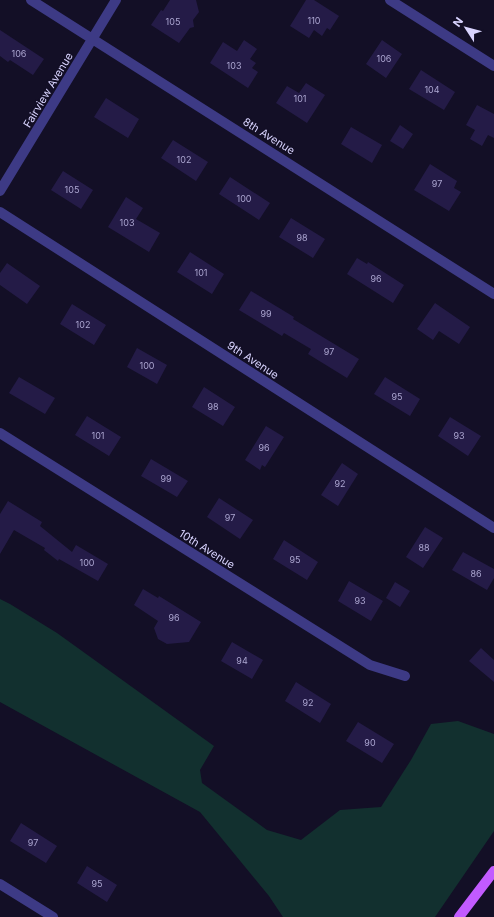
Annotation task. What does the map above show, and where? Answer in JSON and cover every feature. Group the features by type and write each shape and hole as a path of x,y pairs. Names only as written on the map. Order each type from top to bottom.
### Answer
{"main road":[{"path":"459,917 494,871"}],"street":[{"name":"8th Avenue","path":"30,0 494,294"},
{"name":"Fairview Avenue","path":"0,191 116,0"},
{"path":"390,0 494,66"},
{"name":"9th Avenue","path":"0,212 494,528"},
{"name":"10th Avenue","path":"0,434 370,665 406,676"},
{"path":"0,884 53,917"}],"green space":[{"path":"0,599 57,633 214,746 200,770 202,783 267,830 301,840 340,810 381,807 411,760 431,724 458,721 494,734 494,831 435,917 283,917 269,896 200,812 0,702"}],"building":[{"path":"170,0 196,0 199,12 193,20 194,27 190,28 179,43 151,25"},
{"path":"306,0 314,0 339,16 330,30 327,28 322,36 314,30 309,38 290,26"},
{"path":"0,30 44,59 33,75 10,60 8,62 0,56"},
{"path":"244,40 257,49 250,59 256,63 252,68 258,72 248,88 210,63 223,42 237,51"},
{"path":"382,40 402,54 386,78 366,64"},
{"path":"421,70 455,92 444,110 409,89"},
{"path":"306,83 325,95 307,123 276,103 287,86 299,93"},
{"path":"106,98 139,119 128,138 94,117"},
{"path":"477,105 494,114 494,138 488,135 482,146 470,139 475,130 466,125"},
{"path":"400,125 413,134 403,149 390,141"},
{"path":"351,127 382,145 372,163 341,144"},
{"path":"173,140 208,162 196,181 161,158"},
{"path":"430,164 457,181 454,188 461,192 449,211 414,190"},
{"path":"63,171 93,190 81,209 51,190"},
{"path":"230,177 270,203 259,220 219,194"},
{"path":"126,197 143,208 136,219 160,233 149,252 108,227"},
{"path":"291,218 325,239 313,258 279,237"},
{"path":"190,252 224,274 212,294 177,272"},
{"path":"357,258 367,264 368,262 404,285 393,303 347,274"},
{"path":"7,263 40,286 27,304 0,285 0,273"},
{"path":"251,291 294,317 293,319 359,359 347,378 308,354 311,349 284,333 282,336 239,310"},
{"path":"435,303 470,327 459,344 439,331 433,340 417,329"},
{"path":"72,304 106,325 94,345 60,324"},
{"path":"137,348 167,365 157,384 127,367"},
{"path":"19,377 55,398 45,414 9,393"},
{"path":"385,377 420,399 410,416 374,394"},
{"path":"204,387 235,407 223,426 192,407"},
{"path":"87,416 121,437 109,456 75,435"},
{"path":"450,417 481,436 468,456 438,436"},
{"path":"266,426 284,437 265,467 262,465 260,470 245,460"},
{"path":"151,459 188,481 177,497 141,476"},
{"path":"342,463 358,474 338,506 321,495"},
{"path":"219,498 253,520 240,539 207,517"},
{"path":"8,501 42,522 40,526 72,552 76,545 108,564 98,581 59,559 58,561 44,550 45,548 14,530 0,554 0,514"},
{"path":"425,527 443,538 423,568 406,557"},
{"path":"284,540 318,562 307,580 273,559"},
{"path":"463,552 494,569 494,578 487,590 452,570"},
{"path":"349,581 383,601 371,621 338,601"},
{"path":"395,582 410,591 400,607 386,598"},
{"path":"143,589 158,598 159,596 201,622 189,642 167,644 158,639 154,628 158,621 134,605"},
{"path":"232,642 263,660 252,679 221,661"},
{"path":"481,648 494,660 494,682 469,661"},
{"path":"296,682 331,704 320,723 285,701"},
{"path":"358,722 394,744 382,763 346,741"},
{"path":"21,823 57,846 46,863 10,841"},
{"path":"87,866 117,885 107,902 77,883"}]}
